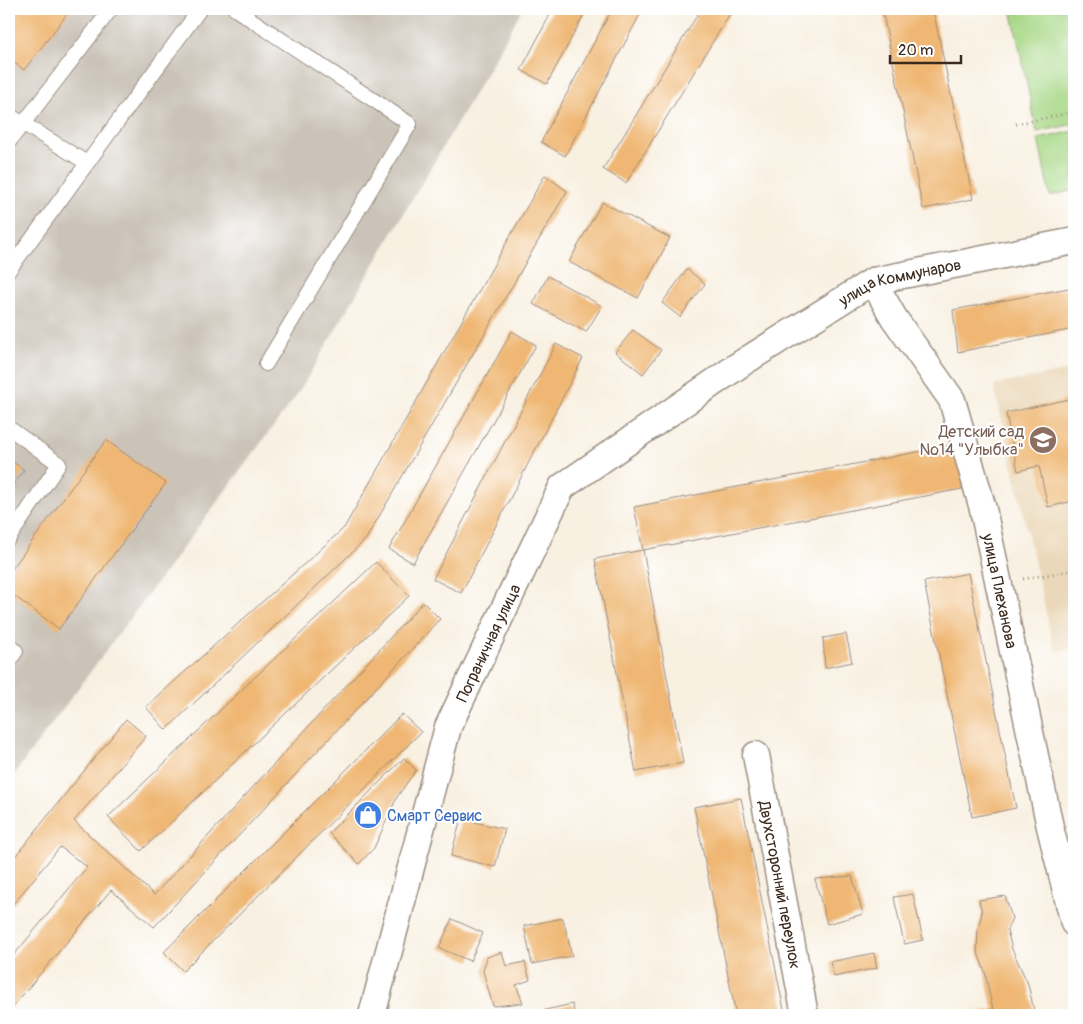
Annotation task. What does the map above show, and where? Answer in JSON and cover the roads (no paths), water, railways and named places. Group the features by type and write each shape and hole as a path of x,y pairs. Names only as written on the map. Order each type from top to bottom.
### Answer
{"street":[{"name":"улица Коммунаров","path":"742,363 873,281 1074,241"},
{"name":"улица Плеханова","path":"873,281 894,318 952,400 983,509 1050,827 1074,923"},
{"name":"Пограничная улица","path":"372,1015 448,726 562,487 742,363"},
{"name":"Двухсторонний переулок","path":"756,755 805,1015"}],"lane":[{"path":"9,142 111,9"},
{"path":"9,270 200,9"},
{"path":"235,9 410,124 266,364"},
{"path":"9,115 87,163"},
{"path":"9,428 59,464 9,538"},
{"path":"9,645 16,651 9,662"}],"place":[{"name":"Детский сад №14 \"Улыбка\"","path":"1043,440"},
{"name":"Смарт Сервис","path":"368,815"}]}
